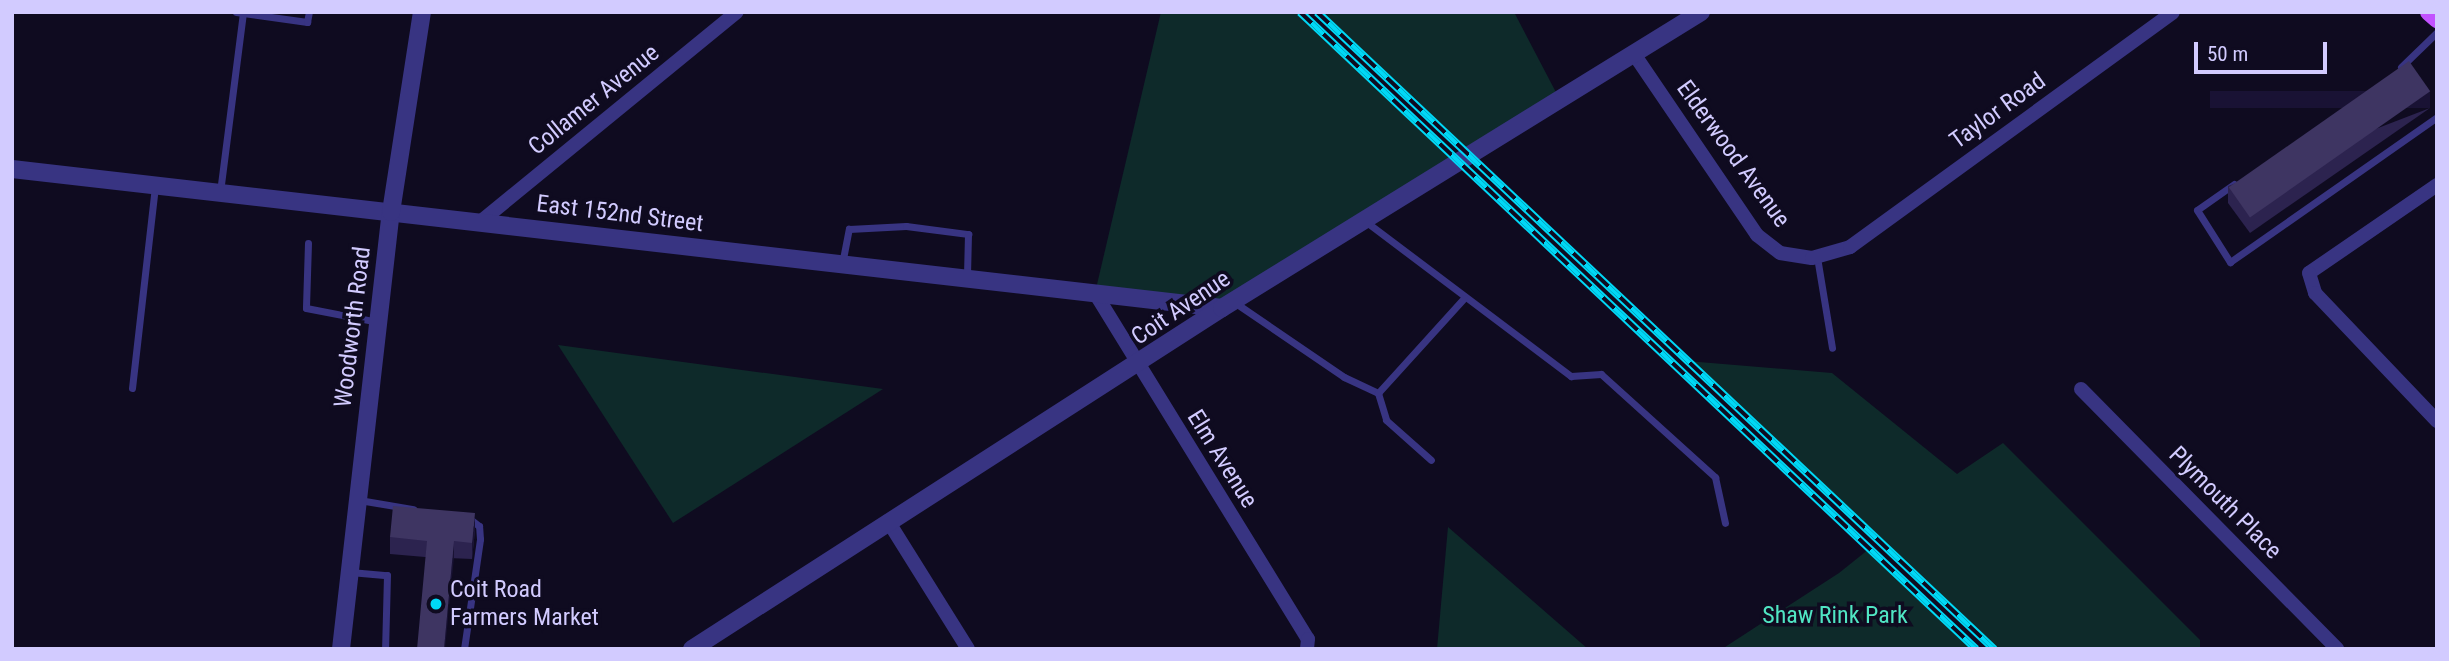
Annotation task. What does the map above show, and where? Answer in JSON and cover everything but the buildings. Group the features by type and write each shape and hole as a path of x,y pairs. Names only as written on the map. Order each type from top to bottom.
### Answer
{"main road":[{"path":"2429,12 2437,19"}],"street":[{"name":"Woodworth Road","path":"341,649 391,212 422,12"},
{"name":"Collamer Avenue","path":"479,223 737,12"},
{"name":"Coit Avenue","path":"692,649 888,521 1138,367 1228,305 1701,12"},
{"name":"Taylor Road","path":"1850,247 2173,12"},
{"name":"Elderwood Avenue","path":"1634,54 1757,235 1780,253 1817,257 1850,247"},
{"name":"East 152nd Street","path":"12,169 967,279 1228,305"},
{"path":"2437,185 2309,273 2315,293 2437,421"},
{"name":"Elm Avenue","path":"1095,293 1138,367 1308,639 1307,649"},
{"name":"Plymouth Place","path":"2081,389 2337,649"},
{"path":"888,521 968,649"}],"lane":[{"path":"236,12 307,22 309,12"},
{"path":"220,192 243,13"},
{"path":"2393,73 2437,32"},
{"path":"2240,180 2197,210 2230,262 2437,117"},
{"path":"132,388 156,185"},
{"path":"1365,221 1464,298 1572,376 1601,374 1715,477 1725,523"},
{"path":"842,264 849,229 906,226 968,234 967,279"},
{"path":"308,243 306,308 379,323"},
{"path":"1817,257 1832,348"},
{"path":"1378,393 1464,298"},
{"path":"1228,305 1344,377 1378,393 1386,420 1431,460"},
{"path":"358,500 421,510"},
{"path":"459,517 479,526 480,539 464,649"},
{"path":"349,572 387,575 385,649"}],"green space":[{"path":"1161,12 1300,12 1460,164 1222,308 1095,293"},
{"path":"1317,12 1514,12 1560,100 1473,155"},
{"path":"558,345 883,389 673,523"},
{"path":"1687,361 1832,373 1957,474 2003,443 2200,640 2200,649 1994,649"},
{"path":"1448,527 1588,649 1437,649"},
{"name":"Shaw Rink Park","path":"1869,549 1976,649 1722,649 1839,573"}],"railway":[{"path":"1300,12 1976,649"},
{"path":"1317,12 1994,649"}],"place":[{"name":"Coit Road Farmers Market","path":"436,604"}]}
